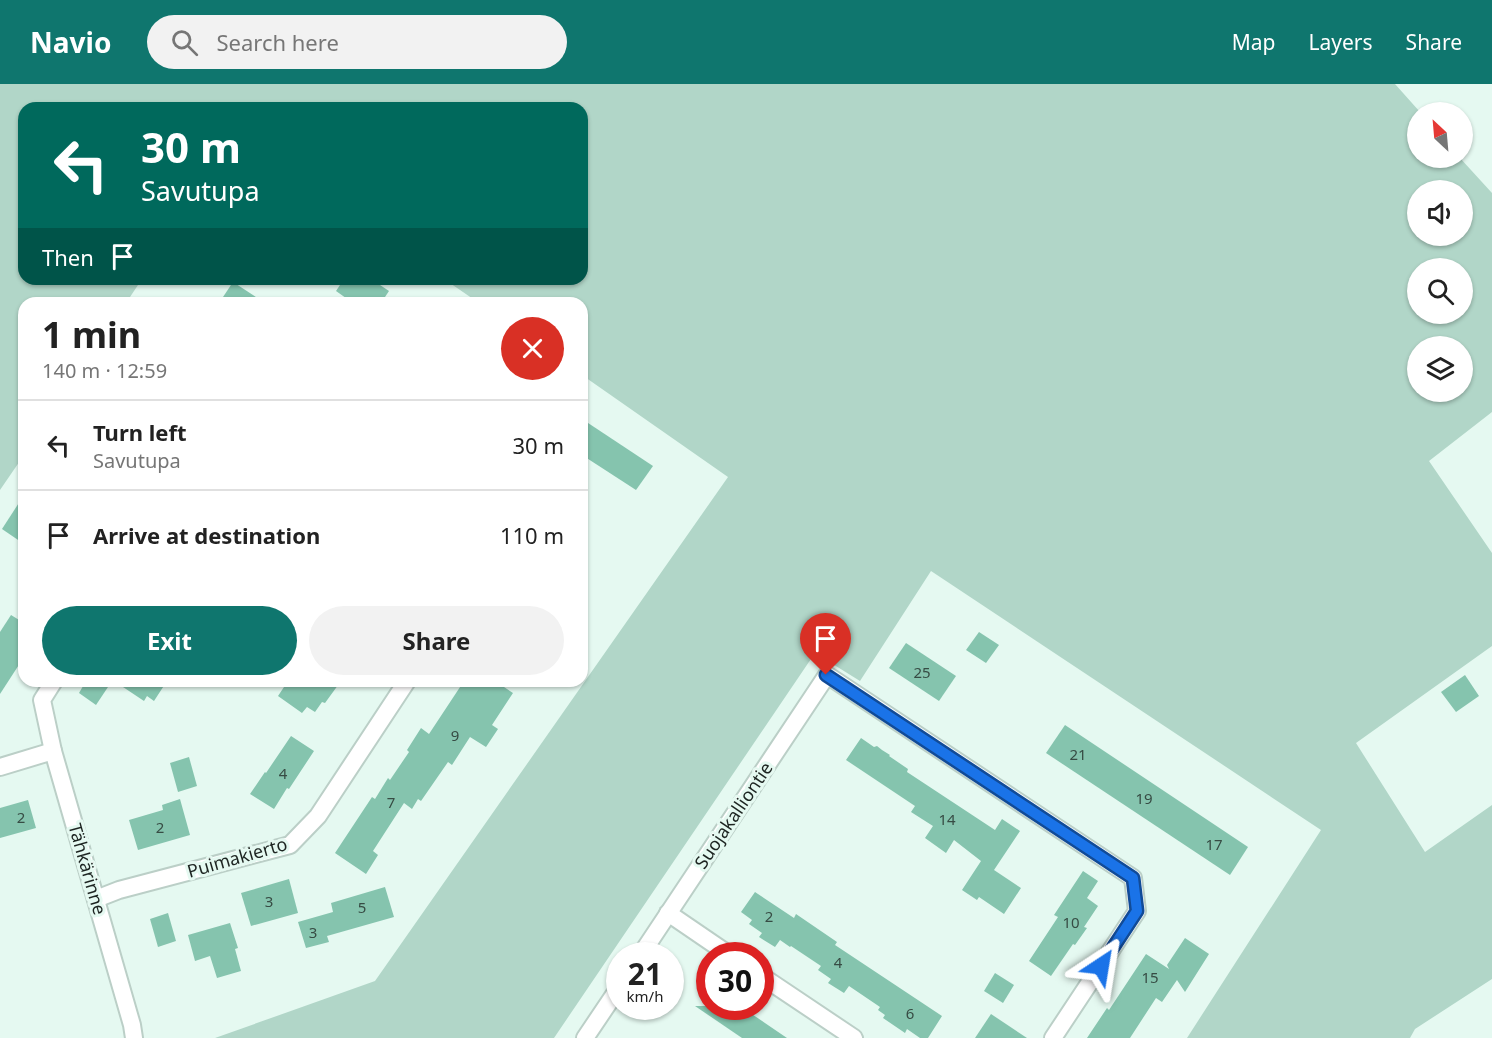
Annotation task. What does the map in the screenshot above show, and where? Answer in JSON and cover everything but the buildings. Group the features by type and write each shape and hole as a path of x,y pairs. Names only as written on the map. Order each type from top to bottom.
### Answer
{"street":[{"name":"Suojakalliontie","path":"649,942 826,675 1133,878 1137,911 1053,1038"},
{"name":"Tähkärinne","path":"50,687 42,700 54,751 134,1038"},
{"name":"Puimakierto","path":"96,899 118,890 290,845 318,816 403,687"},
{"path":"0,767 54,751"},
{"path":"668,913 710,942"},
{"path":"774,984 855,1038"},
{"path":"585,1038 606,1007"}],"green space":[{"path":"0,84 1395,84 1411,102 1407,102 1407,168 1469,168 1492,193 1492,412 1429,461 1492,553 1492,646 1356,743 1425,852 1492,805 1492,979 1415,1029 1410,1038 1187,1038 1321,830 931,571 860,681 815,653 619,942 606,942 606,961 554,1038 215,1038 375,981 581,687 588,687 588,677 728,477 588,379 588,297 470,297 453,285 588,285 588,102 18,102 18,285 138,285 130,297 18,297 18,464 0,490"}],"route":[{"path":"826,675 1133,878 1137,911 1101,966"}]}
